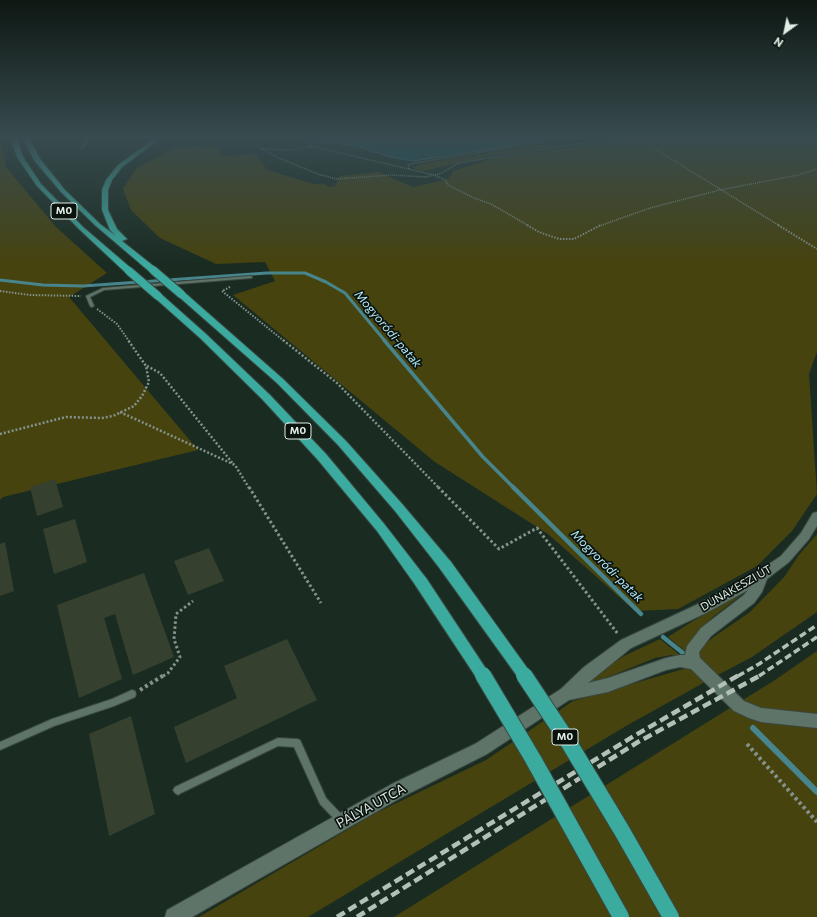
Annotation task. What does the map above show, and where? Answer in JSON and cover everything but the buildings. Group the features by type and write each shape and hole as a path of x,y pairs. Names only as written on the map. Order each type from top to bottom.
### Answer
{"highway":[{"name":"M0","path":"35,179 81,228 203,336 254,386 318,452 381,528 421,582 471,656 534,758 621,917"},
{"name":"M0","path":"52,179 63,192 98,225 181,294 280,380 342,443 390,497 446,566 506,648 569,743 622,831 671,917"},
{"path":"110,179 104,194 105,210 114,230 142,256 152,270"}],"street":[{"name":"DUNAKESZI ÚT","path":"566,694 589,672 632,641 701,609 762,576 785,559 805,536 817,516"},
{"path":"762,576 749,599 706,632 692,650 692,657 695,663 739,706 749,712 769,716 817,721"},
{"path":"566,694 608,685 666,664 680,661 695,663"},
{"name":"PÁLYA UTCA","path":"174,917 398,790 481,749 566,694"}],"lane":[{"path":"92,306 88,296 103,289 250,277"},
{"path":"0,746 52,723 114,702 132,694"},
{"path":"178,790 278,742 297,743 323,801 342,822"}],"path":[{"path":"442,179 448,185 474,198 491,204 497,209 539,232 559,239 574,239 603,224 650,208 720,190 778,179"},
{"path":"702,179 759,212 817,249"},
{"path":"250,277 222,290 337,383 499,548 537,528 632,641"},
{"path":"0,291 30,295 88,296"},
{"path":"0,434 66,417 102,418 113,416 134,406 142,396 149,382 146,366 116,324 92,306"},
{"path":"146,366 160,373 235,465 321,603"},
{"path":"120,412 235,465"},
{"path":"132,694 146,688 168,673 180,658 174,639 176,614 193,601"},
{"path":"747,744 817,822"}],"shaded area":[{"path":"0,179 16,179 56,227 107,273 69,297 198,450 3,497 0,500"},
{"path":"130,179 297,179 314,184 324,184 329,187 335,186 339,179 394,179 413,187 449,179 817,179 817,352 809,374 817,494 792,531 757,566 678,609 635,611 548,534 435,462 233,295 275,281 265,262 216,264 160,238 131,210 123,189"},
{"path":"817,534 817,612 752,657 714,677 703,665 699,649 750,612 785,576 798,556"},
{"path":"744,593 714,616 702,629 686,652 668,637 693,621"},
{"path":"660,639 681,656 671,655 655,658 581,688 600,672 624,656"},
{"path":"817,651 817,917 394,917 775,680"},
{"path":"687,668 695,671 705,682 626,726 308,917 199,917 376,813 486,760 573,701"}],"waterway":[{"name":"Mogyoródi-patak","path":"0,280 43,285 83,286 267,273 305,273 326,282 345,293 385,341"},
{"name":"Mogyoródi-patak","path":"384,340 483,457 513,487"},
{"name":"Mogyoródi-patak","path":"513,487 641,614"},
{"name":"Mogyoródi-patak","path":"663,637 683,653"},
{"name":"Mogyoródi-patak","path":"753,728 817,792"}],"railway":[{"path":"738,676 759,664 817,625"},
{"path":"759,676 817,637"},
{"path":"337,917 634,736 739,675"},
{"path":"357,917 638,742 761,675"}]}
